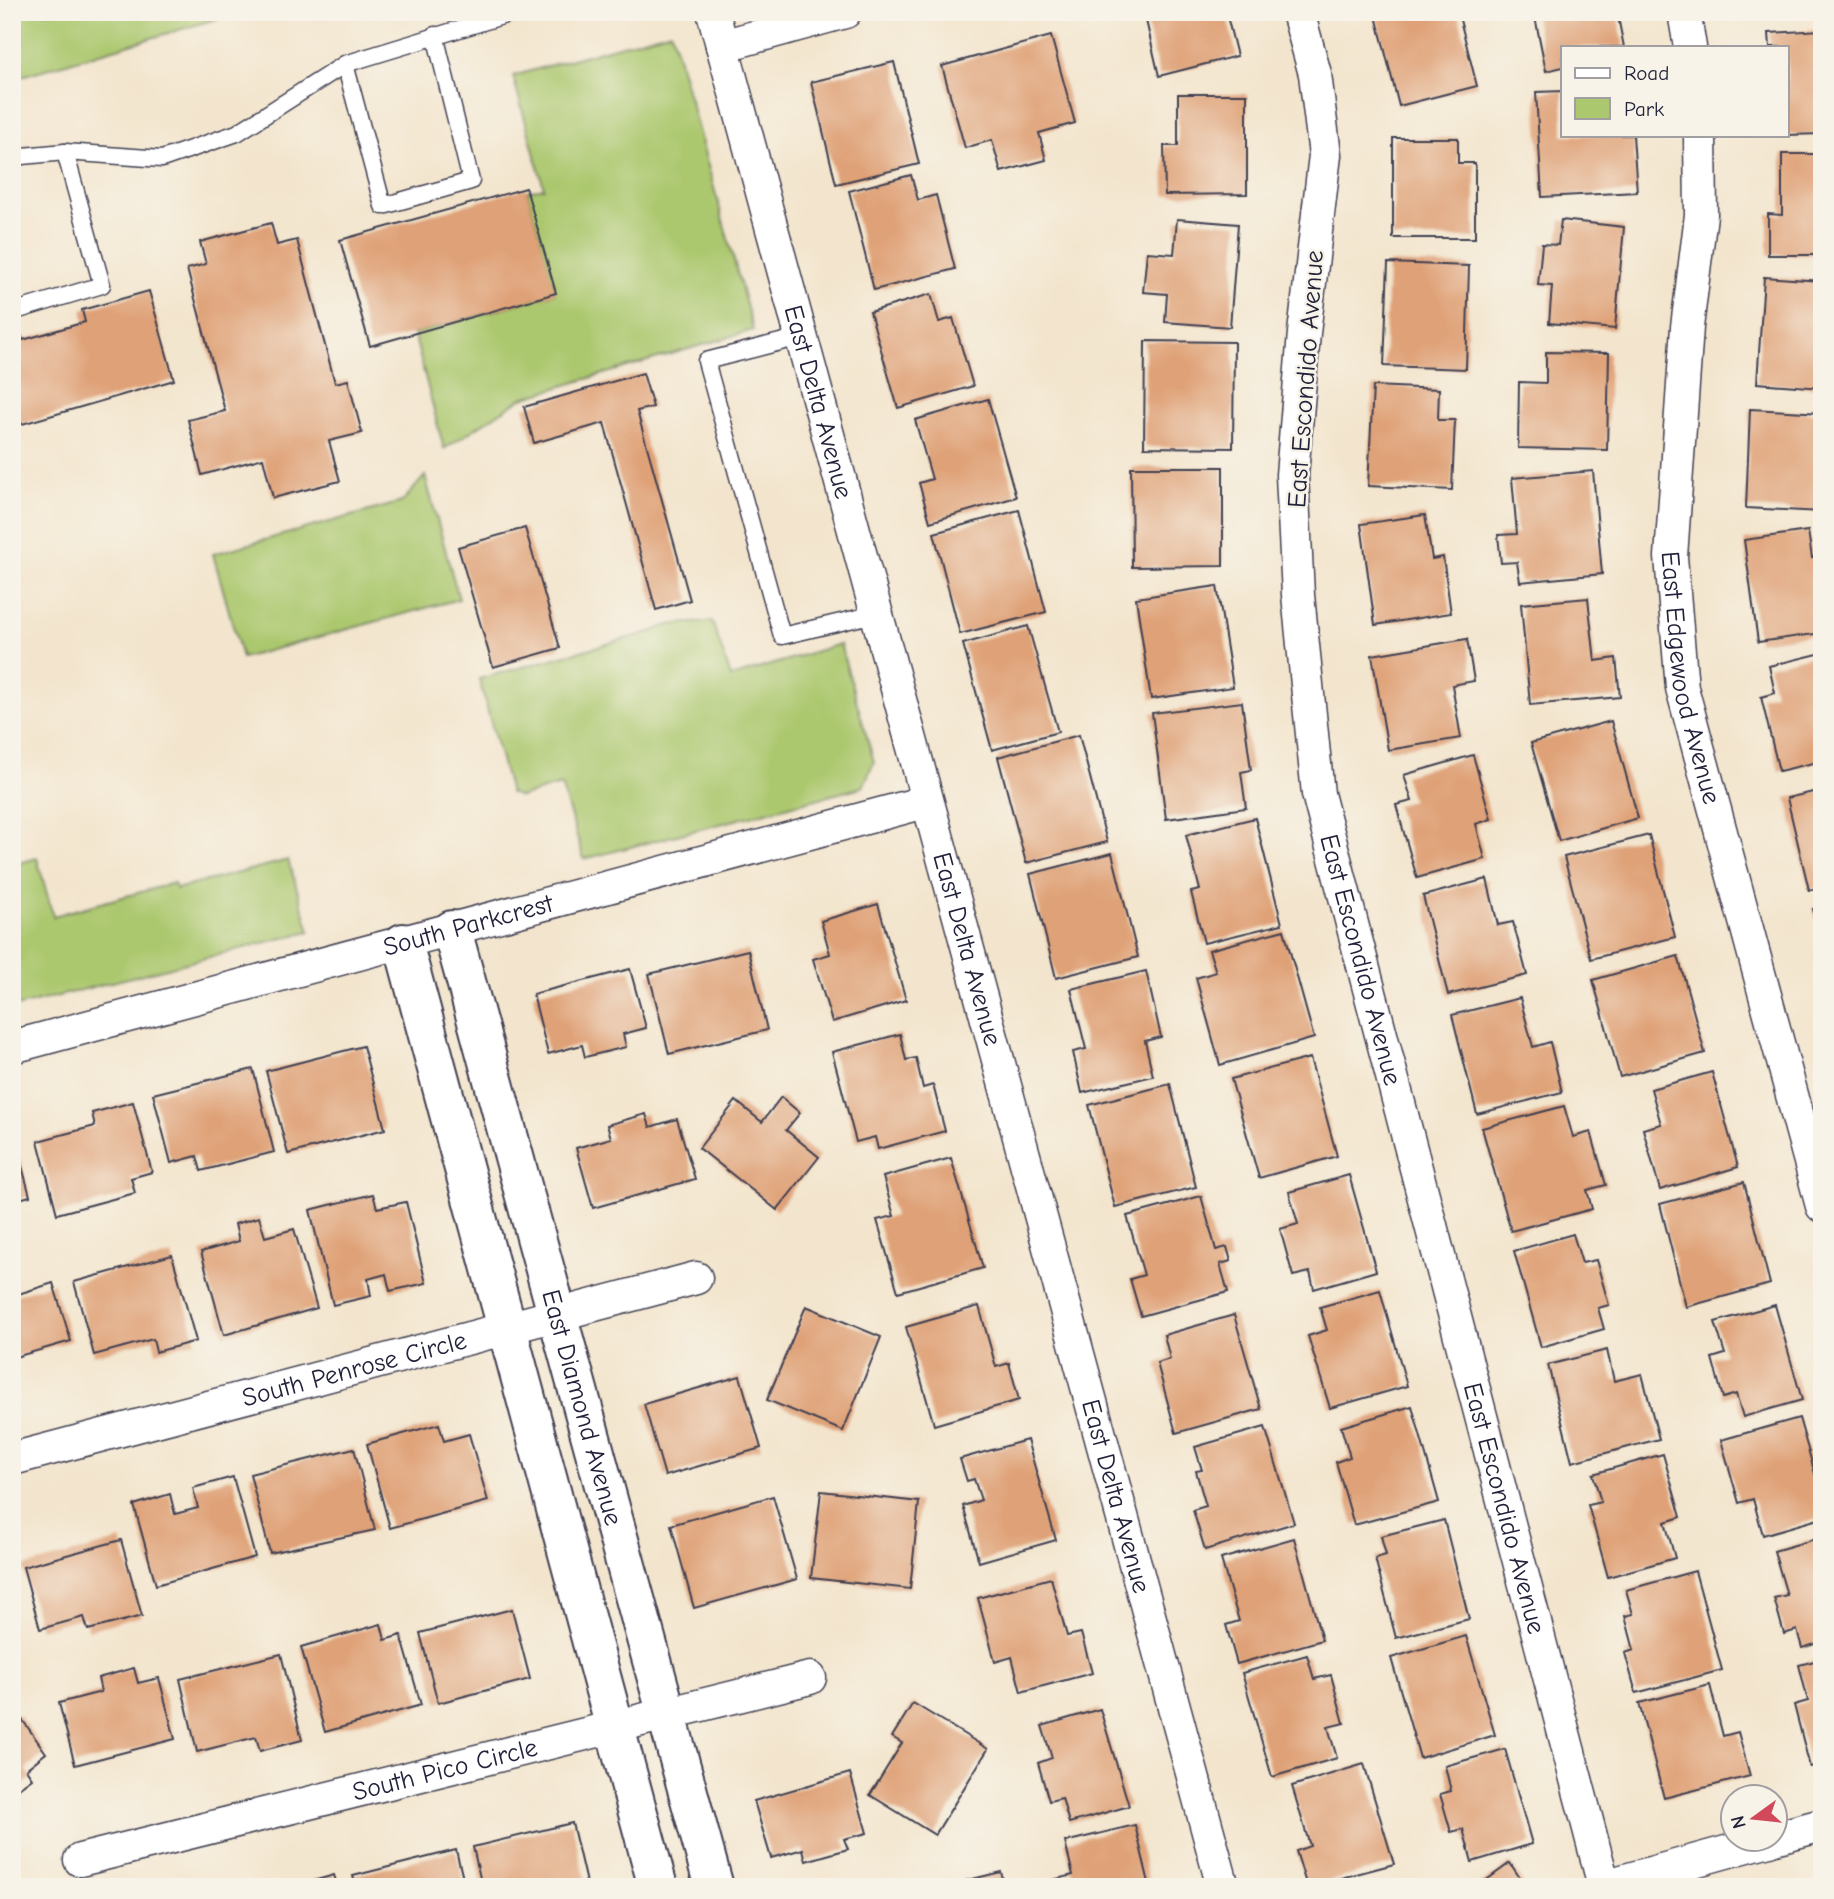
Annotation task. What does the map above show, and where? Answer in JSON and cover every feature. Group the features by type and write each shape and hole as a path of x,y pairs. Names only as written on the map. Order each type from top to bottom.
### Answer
{"street":[{"name":"East Delta Avenue","path":"713,12 925,802 1223,1887"},
{"path":"722,46 845,12"},
{"name":"East Escondido Avenue","path":"1298,12 1315,74 1325,155 1304,333 1292,475 1298,595 1318,794 1604,1886"},
{"path":"1684,12 1690,46"},
{"name":"East Edgewood Avenue","path":"1700,136 1702,215 1687,327 1671,557 1682,688 1822,1206"},
{"name":"South Parkcrest","path":"12,1046 925,802"},
{"name":"East Diamond Avenue","path":"452,930 560,1315 714,1887"},
{"name":"East Diamond Avenue","path":"403,943 657,1887"},
{"name":"South Penrose Circle","path":"12,1459 696,1278"},
{"name":"South Pico Circle","path":"80,1860 810,1678"},
{"path":"1788,1834 1822,1825"},
{"path":"1604,1886 1718,1854"}],"lane":[{"path":"12,157 65,152 162,159 237,134 345,64 514,12"},
{"path":"345,64 383,206 471,181 435,35"},
{"path":"12,312 102,285 65,152"},
{"path":"800,338 706,361 782,636 875,614"}],"green space":[{"path":"12,12 240,12 12,79"},
{"path":"671,31 753,330 522,398 444,449 414,334 555,293 527,191 544,188 513,76"},
{"path":"425,476 459,599 242,658 213,554 402,502"},
{"path":"712,621 731,677 840,644 874,762 863,787 584,859 561,785 520,797 510,793 479,679 668,625"},
{"path":"37,858 53,916 174,883 176,889 288,860 310,931 12,1008 12,865"}],"building":[{"path":"1144,12 1226,12 1237,56 1159,76"},
{"path":"1375,12 1458,12 1477,86 1399,106"},
{"path":"1534,12 1617,12 1624,46 1561,46 1561,67 1546,71"},
{"path":"1822,30 1822,134 1788,135 1788,46 1770,46 1769,33"},
{"path":"1051,36 1075,123 1039,133 1046,160 1001,172 992,140 965,148 942,66"},
{"path":"894,62 919,164 836,184 811,82"},
{"path":"1561,91 1561,136 1633,136 1637,192 1542,197 1536,92"},
{"path":"1178,94 1247,94 1247,194 1165,195 1164,146 1178,146"},
{"path":"1393,138 1458,138 1458,163 1475,163 1475,238 1393,238"},
{"path":"1782,154 1822,154 1822,255 1768,255 1768,214 1782,215"},
{"path":"911,175 918,200 936,195 955,269 874,290 849,191"},
{"path":"526,188 556,293 370,346 340,240"},
{"path":"1177,219 1238,224 1230,327 1165,322 1167,294 1143,292 1147,252 1174,254"},
{"path":"1561,220 1624,227 1615,329 1549,323 1552,286 1538,285 1542,244 1558,245"},
{"path":"271,223 277,245 297,240 335,383 348,380 362,433 329,441 340,481 273,498 263,458 202,475 188,420 225,411 187,269 206,264 200,242"},
{"path":"1388,263 1469,266 1466,369 1384,366"},
{"path":"1764,277 1822,281 1822,388 1757,383"},
{"path":"149,291 174,380 12,427 12,330 19,328 23,340 85,322 82,310"},
{"path":"931,294 939,322 953,318 973,386 898,408 870,312"},
{"path":"1145,341 1234,342 1233,448 1144,447"},
{"path":"1546,352 1609,353 1607,450 1518,448 1519,382 1546,383"},
{"path":"643,373 653,407 637,411 690,600 656,610 604,423 534,443 524,407"},
{"path":"1373,386 1439,389 1438,420 1455,420 1452,490 1368,486"},
{"path":"988,399 1016,497 930,522 919,483 932,479 915,420"},
{"path":"1750,409 1822,413 1822,512 1746,508"},
{"path":"1131,467 1223,467 1223,566 1132,567"},
{"path":"1593,471 1602,574 1520,582 1517,562 1501,563 1498,535 1517,534 1512,478"},
{"path":"1019,510 1046,612 960,634 934,533"},
{"path":"1425,515 1432,559 1443,557 1451,613 1375,625 1361,524"},
{"path":"525,528 560,648 493,667 458,547"},
{"path":"1808,531 1812,558 1822,556 1822,633 1758,642 1744,540"},
{"path":"1217,586 1233,687 1151,699 1136,598"},
{"path":"1588,598 1595,661 1616,658 1620,697 1530,705 1521,604"},
{"path":"1028,626 1058,732 992,750 963,644"},
{"path":"1467,639 1474,681 1452,685 1461,738 1388,750 1372,655"},
{"path":"1822,653 1822,761 1779,771 1761,697 1775,693 1769,666"},
{"path":"1242,702 1251,770 1241,772 1246,808 1166,819 1152,713"},
{"path":"1611,721 1638,818 1559,841 1531,743"},
{"path":"1079,735 1107,842 1026,863 998,757"},
{"path":"1473,755 1491,819 1476,824 1485,859 1417,878 1396,805 1412,801 1404,775"},
{"path":"1822,790 1822,887 1809,890 1787,798"},
{"path":"1255,818 1282,924 1204,943 1191,892 1200,890 1186,835"},
{"path":"1649,835 1675,937 1591,959 1564,857"},
{"path":"1112,853 1138,957 1056,978 1030,874"},
{"path":"1487,879 1498,925 1513,922 1527,975 1448,995 1423,896"},
{"path":"878,904 906,1000 832,1022 813,959 830,954 821,921"},
{"path":"1822,906 1822,936 1821,937 1813,909"},
{"path":"1284,930 1314,1038 1220,1065 1196,978 1216,972 1209,950"},
{"path":"748,950 767,1030 669,1054 649,974"},
{"path":"1678,956 1705,1053 1620,1077 1593,980"},
{"path":"630,969 646,1028 623,1034 626,1047 585,1057 582,1045 548,1054 533,994"},
{"path":"1146,971 1161,1037 1145,1041 1153,1076 1082,1093 1073,1052 1086,1049 1071,989"},
{"path":"1520,998 1533,1047 1550,1042 1562,1092 1477,1114 1452,1015"},
{"path":"900,1034 906,1060 916,1058 923,1088 933,1085 945,1131 878,1149 875,1137 856,1142 832,1052"},
{"path":"363,1046 385,1129 288,1154 266,1071"},
{"path":"1310,1058 1337,1156 1259,1178 1231,1079"},
{"path":"253,1069 274,1152 201,1171 197,1156 171,1163 153,1094"},
{"path":"1712,1072 1738,1167 1660,1190 1643,1129 1661,1124 1651,1089"},
{"path":"1170,1084 1196,1187 1115,1207 1089,1105"},
{"path":"781,1097 800,1113 786,1130 819,1157 777,1210 699,1148 736,1101 762,1122"},
{"path":"133,1102 152,1172 131,1178 135,1193 57,1214 38,1141 95,1126 92,1113"},
{"path":"1564,1106 1573,1137 1591,1132 1606,1185 1587,1190 1592,1209 1511,1231 1482,1128"},
{"path":"646,1114 650,1127 677,1119 695,1179 593,1208 576,1148 611,1138 607,1125"},
{"path":"14,1136 30,1196 12,1201 12,1137"},
{"path":"951,1158 983,1268 898,1292 877,1220 894,1216 883,1177"},
{"path":"1349,1175 1376,1271 1314,1289 1310,1272 1293,1276 1280,1229 1298,1224 1289,1192"},
{"path":"1744,1182 1770,1284 1686,1307 1660,1204"},
{"path":"373,1194 377,1208 406,1202 426,1283 390,1291 386,1274 368,1279 371,1296 333,1305 310,1210"},
{"path":"1201,1196 1216,1250 1227,1247 1231,1261 1220,1264 1228,1292 1141,1316 1130,1279 1144,1275 1127,1216"},
{"path":"259,1217 265,1237 294,1229 317,1308 224,1335 201,1252 239,1241 235,1224"},
{"path":"1573,1234 1582,1263 1596,1260 1609,1305 1598,1308 1604,1329 1541,1347 1514,1251"},
{"path":"172,1255 196,1341 156,1352 153,1339 94,1355 74,1282"},
{"path":"53,1283 71,1341 12,1358 12,1296"},
{"path":"1380,1290 1407,1386 1330,1408 1308,1336 1327,1330 1320,1307"},
{"path":"1775,1305 1802,1400 1743,1417 1736,1394 1723,1398 1712,1358 1725,1354 1715,1322"},
{"path":"806,1306 881,1337 843,1431 767,1400"},
{"path":"979,1306 996,1367 1009,1363 1019,1400 934,1425 906,1327"},
{"path":"1234,1315 1261,1409 1176,1433 1157,1363 1170,1359 1164,1335"},
{"path":"1607,1350 1614,1381 1642,1374 1659,1439 1572,1462 1548,1365"},
{"path":"740,1376 761,1448 665,1476 644,1404"},
{"path":"1412,1406 1439,1502 1354,1525 1336,1462 1350,1457 1341,1427"},
{"path":"1799,1418 1822,1498 1822,1518 1763,1535 1753,1499 1739,1503 1721,1440"},
{"path":"439,1424 444,1441 469,1434 488,1501 390,1528 367,1444"},
{"path":"1265,1427 1294,1523 1205,1550 1193,1510 1206,1506 1196,1471 1202,1470 1195,1447"},
{"path":"1027,1440 1056,1540 979,1562 963,1506 981,1500 974,1479 967,1481 960,1459"},
{"path":"354,1448 375,1530 270,1553 250,1474"},
{"path":"1663,1454 1681,1517 1665,1522 1675,1558 1608,1577 1588,1505 1601,1502 1593,1474"},
{"path":"233,1477 255,1557 156,1585 134,1505 170,1494 175,1514 198,1508 193,1488"},
{"path":"821,1491 919,1502 910,1589 811,1578"},
{"path":"773,1496 797,1579 694,1608 671,1525"},
{"path":"1444,1520 1469,1619 1396,1638 1375,1558 1386,1555 1381,1536"},
{"path":"1822,1537 1822,1642 1802,1648 1797,1630 1784,1634 1774,1598 1787,1595 1774,1551"},
{"path":"1294,1538 1322,1640 1237,1664 1226,1625 1239,1621 1221,1559"},
{"path":"121,1540 142,1616 88,1630 84,1617 40,1629 23,1567"},
{"path":"1695,1571 1722,1670 1636,1693 1625,1653 1634,1650 1625,1616 1633,1614 1626,1590"},
{"path":"1051,1578 1067,1636 1081,1633 1092,1673 1021,1692 1012,1657 995,1662 978,1598"},
{"path":"512,1609 530,1679 438,1703 420,1633"},
{"path":"381,1624 385,1640 401,1635 421,1705 325,1732 301,1647"},
{"path":"1466,1636 1495,1735 1420,1758 1391,1658"},
{"path":"281,1654 302,1740 260,1751 256,1737 197,1752 180,1679"},
{"path":"1307,1655 1314,1679 1331,1675 1344,1723 1328,1727 1337,1758 1272,1777 1242,1673"},
{"path":"1822,1659 1822,1764 1810,1767 1794,1705 1808,1701 1799,1665"},
{"path":"134,1668 138,1683 159,1678 175,1739 75,1765 59,1703 101,1692 98,1678"},
{"path":"1710,1685 1723,1736 1738,1732 1750,1776 1664,1798 1639,1703"},
{"path":"913,1703 988,1749 935,1835 870,1795 902,1743 892,1737"},
{"path":"1100,1709 1129,1806 1069,1823 1062,1798 1049,1801 1038,1763 1052,1758 1042,1726"},
{"path":"19,1715 46,1753 26,1769 32,1778 12,1793 12,1720"},
{"path":"1505,1749 1532,1844 1472,1862 1463,1829 1451,1832 1440,1794 1451,1791 1445,1766"},
{"path":"1364,1764 1394,1864 1307,1887 1296,1851 1310,1846 1292,1786"},
{"path":"850,1773 867,1833 844,1839 848,1849 806,1861 803,1849 771,1858 754,1801"},
{"path":"572,1823 587,1887 482,1887 473,1847"},
{"path":"1135,1825 1150,1887 1050,1887 1048,1881 1073,1875 1065,1842"},
{"path":"456,1850 465,1887 356,1887 353,1876"},
{"path":"1510,1863 1526,1887 1477,1887"},
{"path":"1001,1872 1005,1887 944,1887 944,1886"},
{"path":"334,1875 338,1887 296,1887 296,1886"}]}
